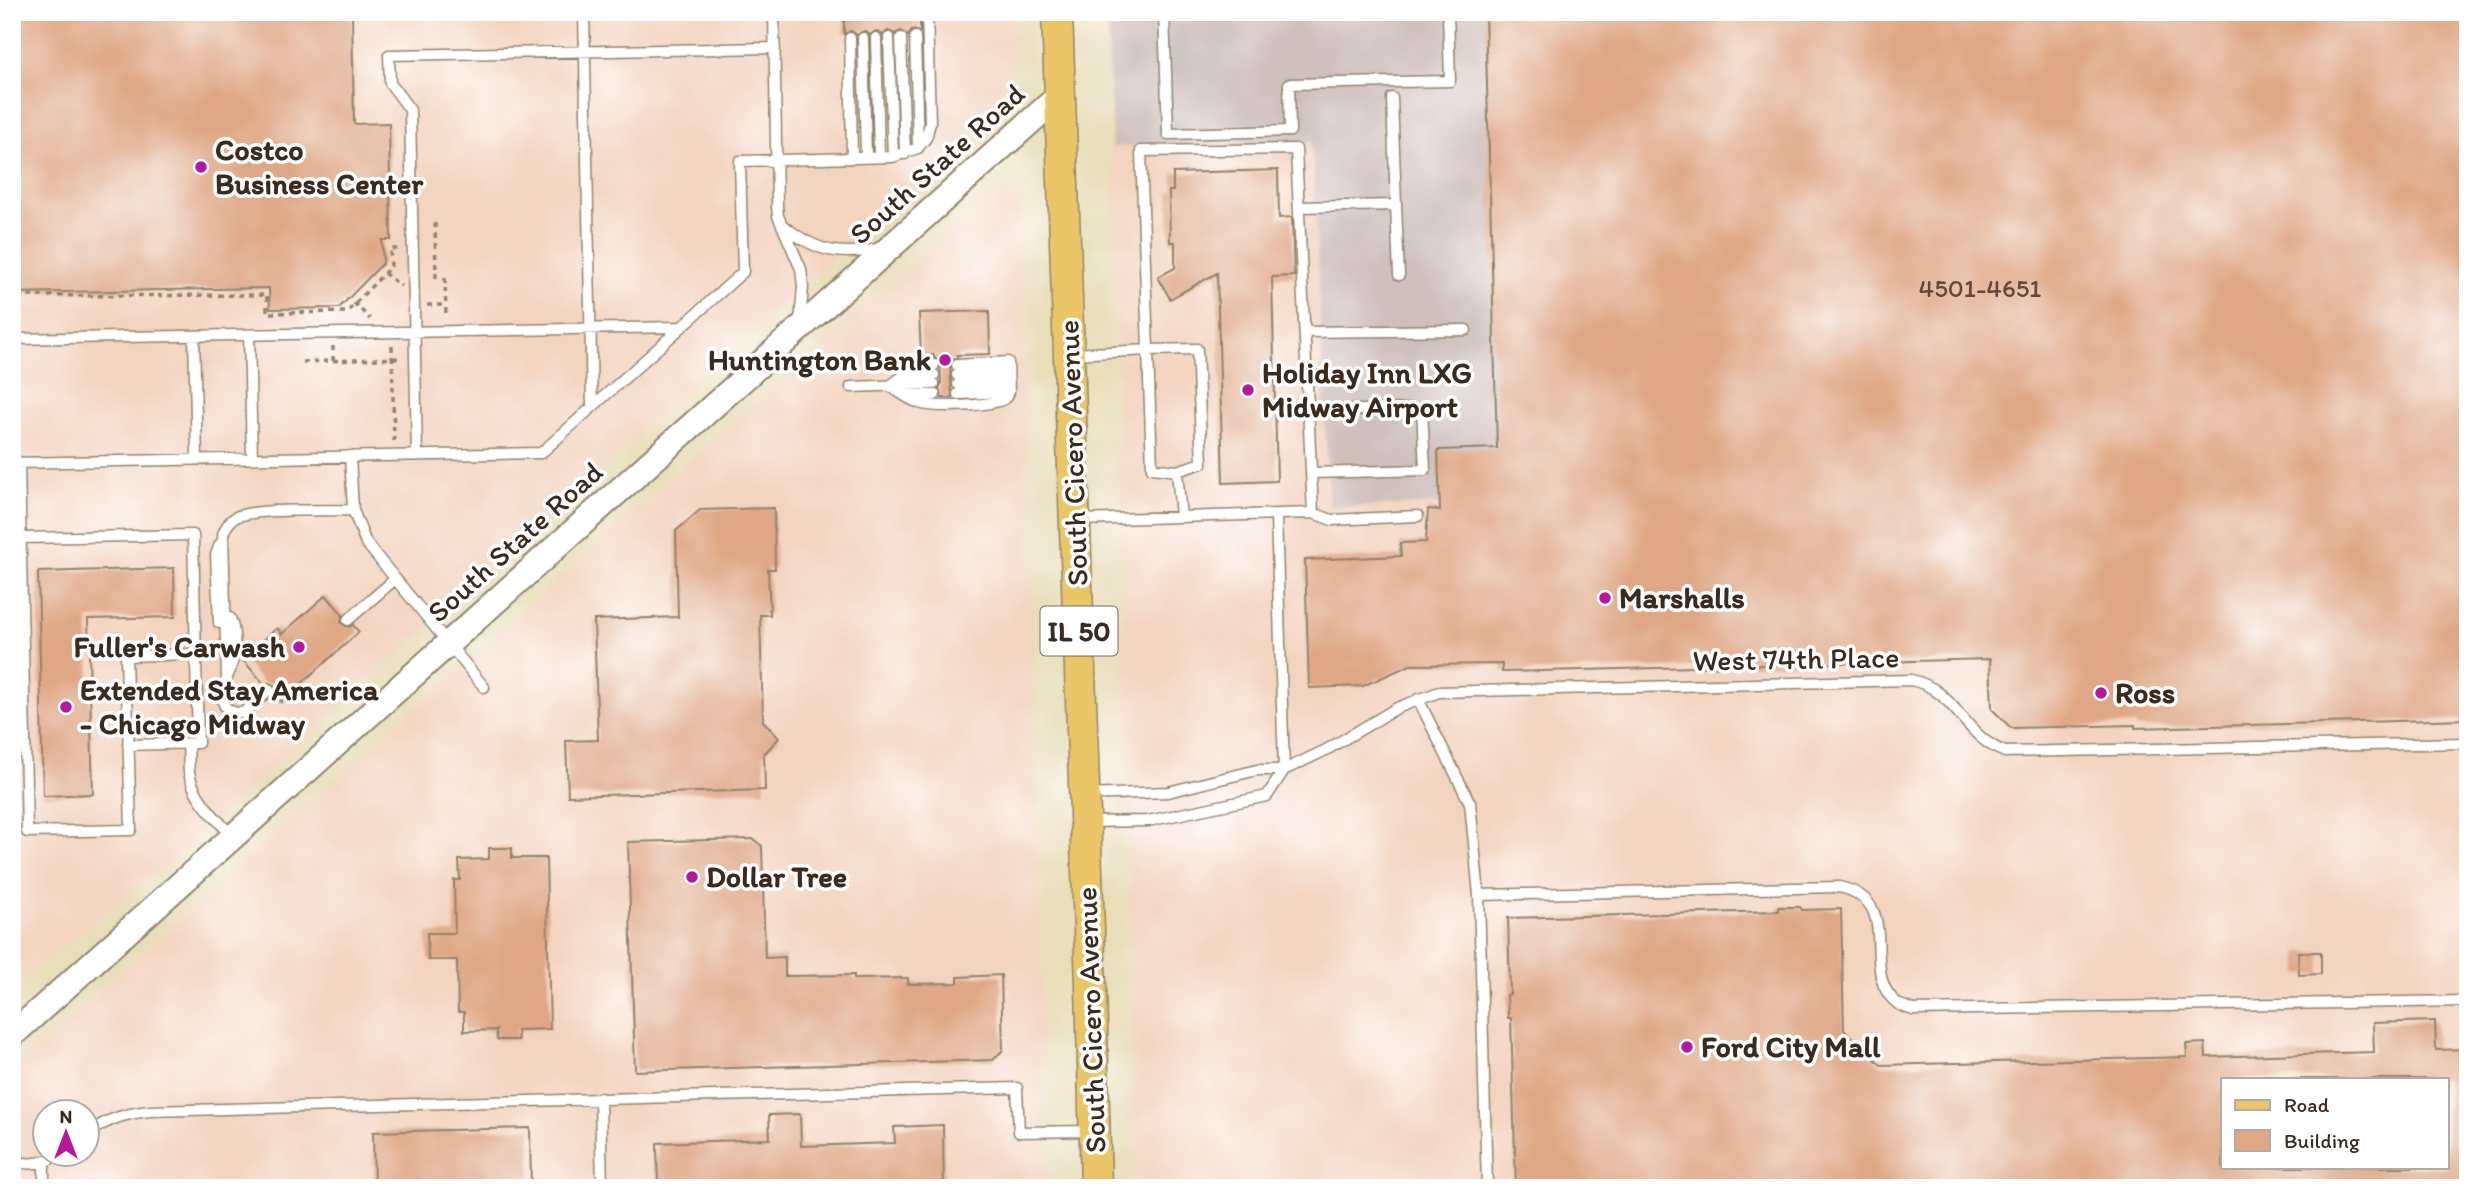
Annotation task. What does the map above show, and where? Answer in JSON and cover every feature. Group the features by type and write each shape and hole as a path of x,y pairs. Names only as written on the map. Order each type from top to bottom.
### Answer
{"main road":[{"name":"South Cicero Avenue","path":"1057,12 1096,1188"}],"street":[{"name":"South State Road","path":"12,1035 1060,95"}],"lane":[{"path":"584,12 592,406"},
{"path":"774,12 777,206 801,269 803,287 799,330"},
{"path":"196,654 126,656 131,830 27,832 20,538 15,462 541,453 743,272 740,160 893,157 918,148 926,138 930,123 927,12"},
{"path":"1164,12 1168,134 1290,131 1289,83 1450,81 1448,12"},
{"path":"915,37 918,148"},
{"path":"850,38 852,158"},
{"path":"863,38 866,157"},
{"path":"876,38 879,157"},
{"path":"889,38 893,157"},
{"path":"901,38 905,154"},
{"path":"417,455 411,110 390,83 389,55 775,48"},
{"path":"1392,98 1399,275"},
{"path":"1069,354 1148,350 1197,349 1202,463 1177,471 1152,468 1148,350 1142,151 1296,149 1313,513"},
{"path":"1299,207 1396,205"},
{"path":"782,225 804,242 823,250 843,253 894,246"},
{"path":"12,339 681,327"},
{"path":"1305,332 1466,330"},
{"path":"249,335 252,458"},
{"path":"194,336 197,459"},
{"path":"890,386 918,366 934,380"},
{"path":"890,386 904,396 929,405 995,403 1002,402 1009,377"},
{"path":"1009,377 958,379 1009,377"},
{"path":"851,387 890,386 934,380"},
{"path":"904,396 934,380"},
{"path":"1308,411 1422,410 1425,470 1311,472"},
{"path":"350,456 353,510 366,543 484,687"},
{"path":"1177,471 1181,517"},
{"path":"269,690 243,713 236,714 225,708 216,555 226,525 242,515 353,510"},
{"path":"1075,520 1313,513 1332,520 1418,516"},
{"path":"1276,515 1284,770"},
{"path":"222,691 227,678 223,534"},
{"path":"20,538 193,535 198,743 128,745"},
{"path":"348,620 394,580"},
{"name":"West 74th Place","path":"1085,809 1257,770 1284,770 1326,750 1397,708 1439,692 1911,680 1926,683 1939,691 1979,739 2005,752 2468,743"},
{"path":"1418,699 1470,803 1479,895 1487,1188"},
{"path":"188,744 189,772 193,785 201,801 233,837"},
{"name":"West 74th Place","path":"1085,809 1148,821 1267,796 1284,770"},
{"path":"1479,895 1839,887 1854,890 1866,899 1874,913 1879,932 1880,977 1897,1003 1913,1010 2468,1001"},
{"path":"102,1125 129,1113 151,1111 1017,1088 1019,1132 1095,1130"},
{"path":"600,1098 602,1188"},
{"path":"12,1160 19,1163 32,1162"},
{"path":"44,1168 44,1188"}],"path":[{"path":"435,223 436,278"},
{"path":"18,296 267,295 267,313 347,312 391,266 390,248"},
{"path":"445,278 447,331"},
{"path":"355,303 392,340 394,455"},
{"path":"303,362 415,358"}],"shaded area":[{"path":"12,12 1014,12 1016,48 1010,74 979,124 170,862 12,987"},
{"path":"1107,12 2468,12 2468,719 2275,724 2270,485 1329,507 1312,142 1112,147"},
{"name":"Ford City Mall","path":"1312,142 1329,507 2271,485 2275,724 2468,719 2468,1188 1136,1188 1112,147"},
{"path":"988,195 1021,197 1047,1188 12,1188 12,1070"}],"building":[{"name":"Costco Business Center","path":"12,12 352,12 354,124 389,123 391,240 382,240 383,263 339,308 270,309 269,288 12,293"},
{"path":"844,12 920,12 920,32 912,30 908,36 901,31 895,34 888,31 883,35 876,31 870,35 864,31 857,35 851,31 844,34"},
{"path":"1485,12 2468,12 2468,719 2135,728 2135,725 2011,728 1992,709 1990,659 1502,672 1502,664 1410,665 1363,686 1309,688 1305,560 1401,556 1400,543 1426,542 1428,509 1440,510 1438,450 1497,448"},
{"name":"Holiday Inn LXG Midway Airport","path":"1278,170 1279,218 1292,217 1294,276 1272,277 1277,481 1223,483 1217,273 1170,299 1158,277 1175,268 1175,242 1170,242 1169,191 1173,191 1173,173"},
{"name":"Huntington Bank","path":"989,311 990,354 957,355 957,358 952,359 952,398 942,398 939,389 940,361 934,358 934,355 921,355 919,313"},
{"path":"774,508 775,569 768,569 770,615 760,615 763,721 779,738 764,754 765,790 568,796 566,741 598,740 594,620 678,617 676,531 700,510"},
{"name":"Extended Stay America - Chicago Midway","path":"174,568 175,617 88,619 93,794 43,796 38,572"},
{"name":"Fuller's Carwash","path":"326,595 343,615 343,625 353,625 359,632 281,702 274,695 274,685 264,684 242,659 277,628 282,634"},
{"path":"753,839 762,846 765,958 785,957 785,976 854,975 854,979 908,978 908,984 958,983 958,977 1001,975 1003,1050 993,1060 635,1071 628,842"},
{"path":"489,848 512,848 512,858 546,858 550,1029 517,1030 518,1040 497,1040 496,1030 464,1031 464,1012 458,1012 457,960 428,960 427,933 455,933 454,880 460,880 459,860 489,859"},
{"name":"Ford City Mall","path":"1778,907 1800,907 1802,910 1841,909 1844,1030 1881,1065 2187,1057 2186,1044 2205,1043 2206,1057 2374,1052 2373,1023 2435,1021 2436,1050 2468,1049 2468,1188 1516,1188 1511,1018 1508,1018 1507,995 1510,994 1508,918 1778,911"},
{"path":"2298,952 2321,952 2321,974 2299,975"},
{"path":"800,1114 801,1146 895,1143 894,1127 943,1125 944,1188 658,1188 657,1143 770,1139 769,1115"},
{"path":"530,1128 531,1188 374,1188 373,1132"}],"place":[{"name":"Costco Business Center","path":"201,167"},
{"name":"Huntington Bank","path":"945,360"},
{"name":"Holiday Inn LXG Midway Airport","path":"1248,390"},
{"name":"Marshalls","path":"1605,598"},
{"name":"Fuller's Carwash","path":"299,647"},
{"name":"Ross","path":"2101,693"},
{"name":"Extended Stay America - Chicago Midway","path":"66,707"},
{"name":"Dollar Tree","path":"692,877"},
{"name":"Ford City Mall","path":"1687,1047"}]}
